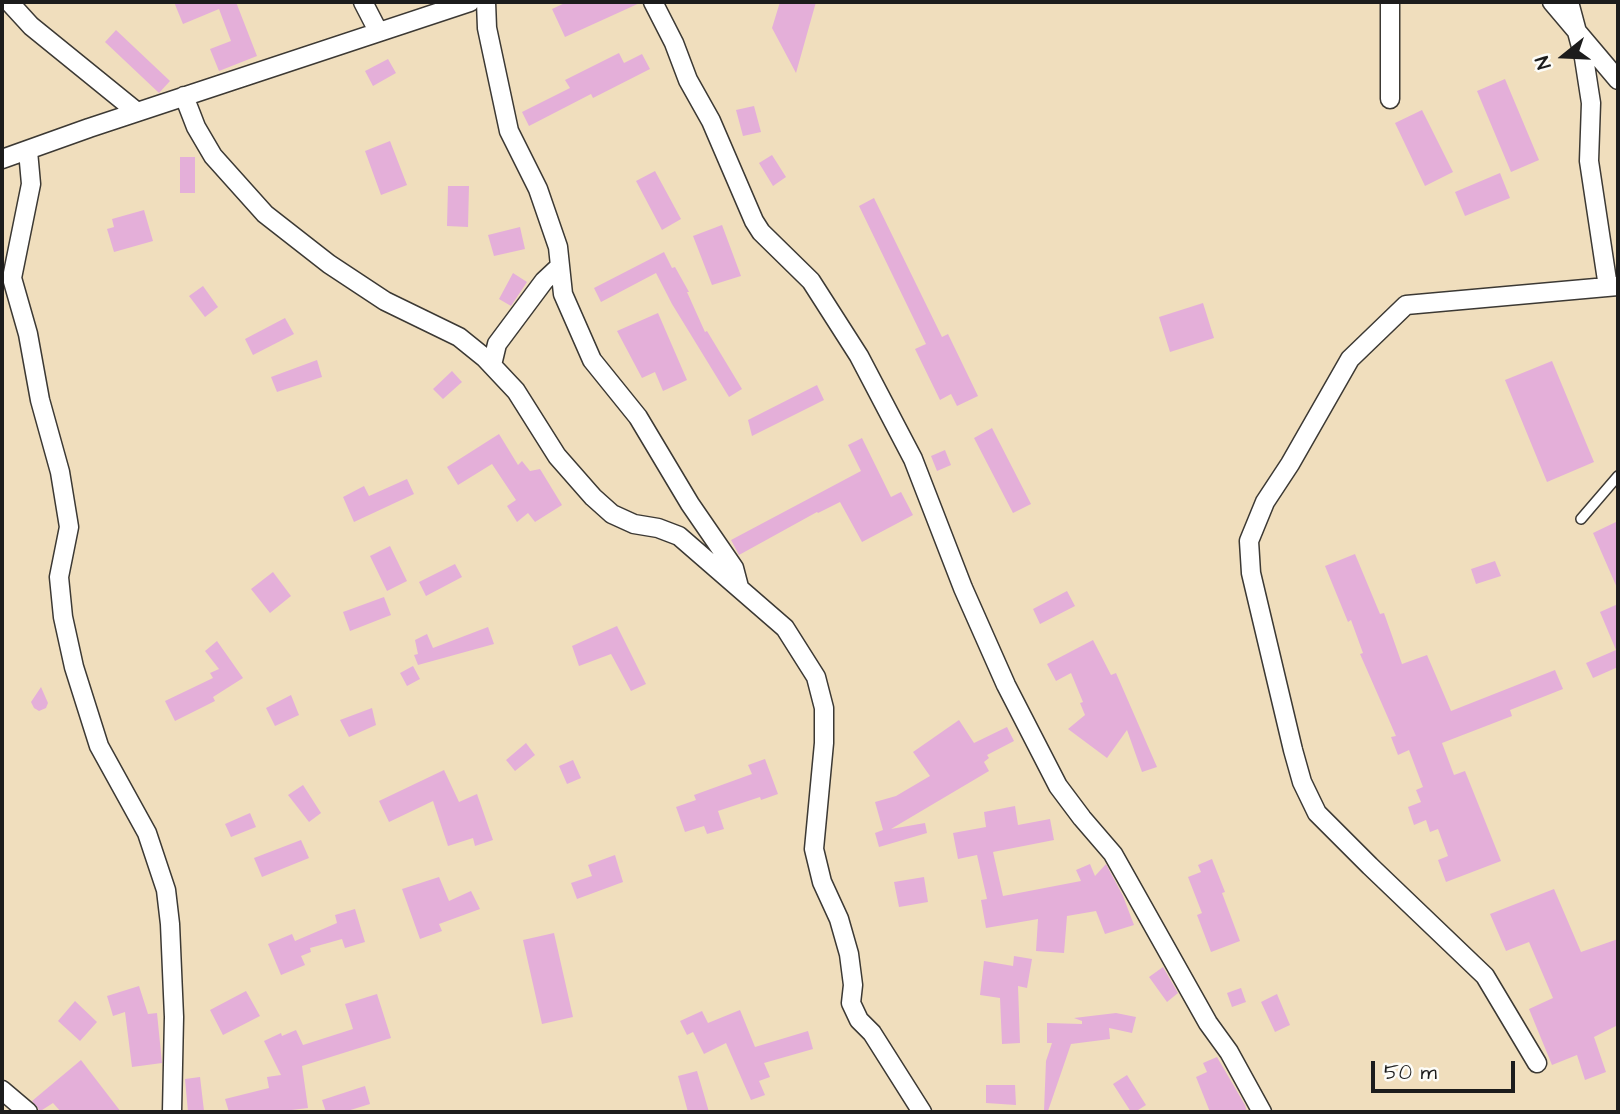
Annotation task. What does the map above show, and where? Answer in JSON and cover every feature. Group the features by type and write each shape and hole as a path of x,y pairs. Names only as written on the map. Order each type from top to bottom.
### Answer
{"street":[{"path":"9,2 31,26 137,112"},
{"path":"363,2 377,31"},
{"path":"2,159 470,2"},
{"path":"486,2 487,28 509,131 538,189 558,247 563,295 592,360 638,417 690,504 734,568 739,587"},
{"path":"653,2 674,43 688,80 711,121 754,221 761,232 811,281 859,356 913,458 963,588 1006,685 1058,786 1114,854 1208,1023 1229,1052 1262,1112"},
{"path":"1390,2 1390,99"},
{"path":"1552,2 1618,80"},
{"path":"1537,1063 1486,976 1317,813 1302,782 1293,750 1251,573 1248,541 1265,502 1350,359 1406,305 1613,286 1589,161 1591,103 1578,32 1569,2"},
{"path":"184,96 196,127 213,156 265,214 329,264 385,301 459,337 492,365 516,391 557,456 612,514 634,524 658,528 679,536 785,628 816,677 824,708 824,743 814,849 822,882 839,919 849,954 853,985 851,1003 859,1020 872,1033 922,1112"},
{"path":"28,151 31,184 7,280 28,334 40,400 63,486 69,527 59,577 63,617 74,667 99,746 147,833 166,890 174,1017 172,1112"},
{"path":"492,365 497,344 544,281 560,265"},
{"path":"2,1090 27,1112"}],"lane":[{"path":"1581,519 1618,477"}],"building":[{"path":"174,2 236,2 257,56 219,71 210,49 231,41 219,9 183,24"},
{"path":"567,2 642,2 565,37 552,9"},
{"path":"780,2 816,2 796,73 772,28"},
{"path":"116,30 170,81 159,93 105,42"},
{"path":"619,53 624,63 642,54 650,69 593,98 591,94 529,126 522,112 570,88 565,80"},
{"path":"388,59 396,73 373,86 365,71"},
{"path":"1505,79 1539,160 1511,172 1477,91"},
{"path":"754,106 761,132 743,136 736,110"},
{"path":"1422,110 1453,172 1425,186 1395,123"},
{"path":"390,141 407,185 381,195 365,151"},
{"path":"772,155 786,177 773,186 759,163"},
{"path":"180,157 195,157 195,193 180,193"},
{"path":"655,171 681,219 662,230 636,181"},
{"path":"1500,173 1510,198 1465,216 1455,192"},
{"path":"448,186 469,186 468,227 447,226"},
{"path":"874,198 942,337 948,334 978,396 957,406 951,394 940,400 915,349 926,344 859,206"},
{"path":"144,210 153,241 114,252 107,229 114,227 112,219"},
{"path":"722,225 741,276 712,285 693,236"},
{"path":"520,227 525,249 494,256 488,235"},
{"path":"664,252 689,292 705,332 707,331 742,389 729,397 656,273 601,302 594,288"},
{"path":"513,273 527,282 511,306 499,299"},
{"path":"203,286 218,307 205,317 189,296"},
{"path":"1203,303 1214,338 1170,352 1159,317"},
{"path":"658,313 687,380 663,391 655,372 642,378 617,331"},
{"path":"285,318 294,334 253,355 245,339"},
{"path":"317,360 322,377 277,392 271,377"},
{"path":"1552,361 1594,462 1547,482 1505,380"},
{"path":"452,371 462,382 443,399 433,389"},
{"path":"817,385 824,400 752,436 748,420"},
{"path":"992,428 1031,504 1013,513 974,438"},
{"path":"499,434 518,465 522,461 530,471 540,469 562,505 535,522 528,513 517,522 507,506 516,500 492,464 458,485 447,467"},
{"path":"862,438 891,497 901,492 913,515 862,542 840,502 739,555 731,540 861,471 848,445"},
{"path":"945,450 951,465 937,471 931,456"},
{"path":"407,479 414,494 354,522 343,497 364,486 369,496"},
{"path":"1618,521 1618,590 1593,533"},
{"path":"390,546 407,581 387,591 370,556"},
{"path":"1355,554 1380,614 1384,613 1402,664 1427,655 1451,711 1555,670 1563,689 1510,710 1512,716 1442,743 1454,775 1465,771 1501,861 1446,882 1438,860 1448,856 1438,829 1430,832 1426,820 1414,825 1408,807 1421,802 1416,790 1423,787 1409,750 1398,755 1391,737 1396,736 1360,654 1363,653 1351,620 1348,622 1325,566"},
{"path":"1495,561 1501,576 1476,584 1471,569"},
{"path":"455,564 462,577 426,596 419,582"},
{"path":"273,572 291,596 270,613 251,589"},
{"path":"1067,591 1075,606 1040,624 1033,609"},
{"path":"384,597 391,615 350,631 343,612"},
{"path":"1618,604 1618,667 1593,678 1586,663 1616,650 1600,612"},
{"path":"617,626 646,684 631,691 611,654 579,666 572,646"},
{"path":"488,627 494,644 418,665 414,655 418,654 415,640 427,634 433,648"},
{"path":"1093,640 1111,675 1116,673 1157,767 1142,772 1127,730 1107,758 1068,729 1085,715 1080,703 1083,702 1071,673 1056,681 1047,664"},
{"path":"217,641 243,678 213,697 215,701 175,721 165,701 213,678 210,673 219,669 205,651"},
{"path":"413,666 420,679 407,686 400,673"},
{"path":"41,687 48,703 46,708 39,711 31,702"},
{"path":"291,695 299,715 275,726 266,708"},
{"path":"372,708 376,725 349,737 340,720"},
{"path":"959,720 974,743 1007,727 1014,741 987,755 989,758 984,762 989,771 891,829 925,823 927,833 879,847 875,833 883,830 875,802 896,796 930,776 913,752"},
{"path":"526,743 535,755 515,771 506,760"},
{"path":"765,759 778,794 718,811 724,829 707,834 704,826 685,832 676,807 696,800 694,795 752,774 748,765"},
{"path":"573,760 581,778 567,784 559,766"},
{"path":"444,770 459,802 477,794 493,840 475,846 473,838 448,846 433,801 389,822 379,801"},
{"path":"303,785 321,813 309,822 288,795"},
{"path":"1015,806 1018,825 1050,819 1054,840 993,852 1003,896 1081,881 1076,870 1090,864 1095,876 1106,864 1123,896 1134,925 1105,934 1096,911 1067,916 1064,953 1036,951 1038,919 986,928 981,900 987,899 977,855 958,859 953,833 986,827 984,812"},
{"path":"250,813 256,827 231,837 225,824"},
{"path":"301,840 309,858 262,877 254,858"},
{"path":"615,855 623,882 577,899 571,883 592,876 588,865"},
{"path":"1212,859 1240,941 1211,952 1197,915 1202,913 1188,877 1201,872 1198,865"},
{"path":"439,877 449,901 471,891 480,909 439,924 442,931 420,939 402,889"},
{"path":"924,877 928,902 899,907 894,882"},
{"path":"1554,889 1581,952 1618,939 1618,1025 1594,1037 1606,1072 1585,1080 1577,1055 1552,1065 1529,1009 1553,998 1529,942 1506,951 1490,914"},
{"path":"355,909 365,942 345,948 342,939 310,948 311,952 301,956 305,965 281,975 268,944 292,934 295,941 337,923 335,915"},
{"path":"554,933 573,1017 542,1024 523,940"},
{"path":"1014,956 1032,959 1027,988 1018,986 1020,1043 1002,1044 1000,998 980,995 984,961 1013,966"},
{"path":"1163,967 1178,993 1167,1002 1149,977"},
{"path":"139,986 148,1014 157,1013 162,1063 132,1067 125,1012 113,1016 107,996"},
{"path":"1241,988 1246,1002 1232,1007 1227,993"},
{"path":"246,991 260,1016 223,1035 210,1010"},
{"path":"377,994 391,1038 302,1066 308,1108 275,1112 229,1112 225,1099 269,1088 267,1077 281,1075 264,1041 296,1030 303,1045 353,1029 345,1004"},
{"path":"1277,994 1290,1025 1275,1032 1261,1002"},
{"path":"75,1001 97,1022 80,1041 58,1021"},
{"path":"740,1010 755,1047 808,1031 813,1049 764,1063 770,1077 759,1081 765,1095 751,1100 726,1043 704,1054 693,1032 687,1035 680,1021 702,1011 708,1023"},
{"path":"1116,1013 1136,1017 1132,1033 1109,1028 1110,1039 1071,1044 1048,1111 1044,1111 1046,1061 1052,1043 1047,1043 1047,1023 1082,1024 1082,1021 1074,1018"},
{"path":"1217,1057 1247,1112 1210,1112 1196,1077 1207,1072 1203,1063"},
{"path":"81,1060 121,1112 61,1112 53,1103 39,1112 32,1101"},
{"path":"697,1071 709,1112 688,1112 678,1076"},
{"path":"1127,1075 1146,1105 1135,1112 1131,1112 1113,1084"},
{"path":"200,1077 204,1111 188,1112 185,1079"},
{"path":"986,1085 1015,1085 1016,1105 986,1103"},
{"path":"365,1086 370,1104 344,1112 326,1112 322,1100"}]}
